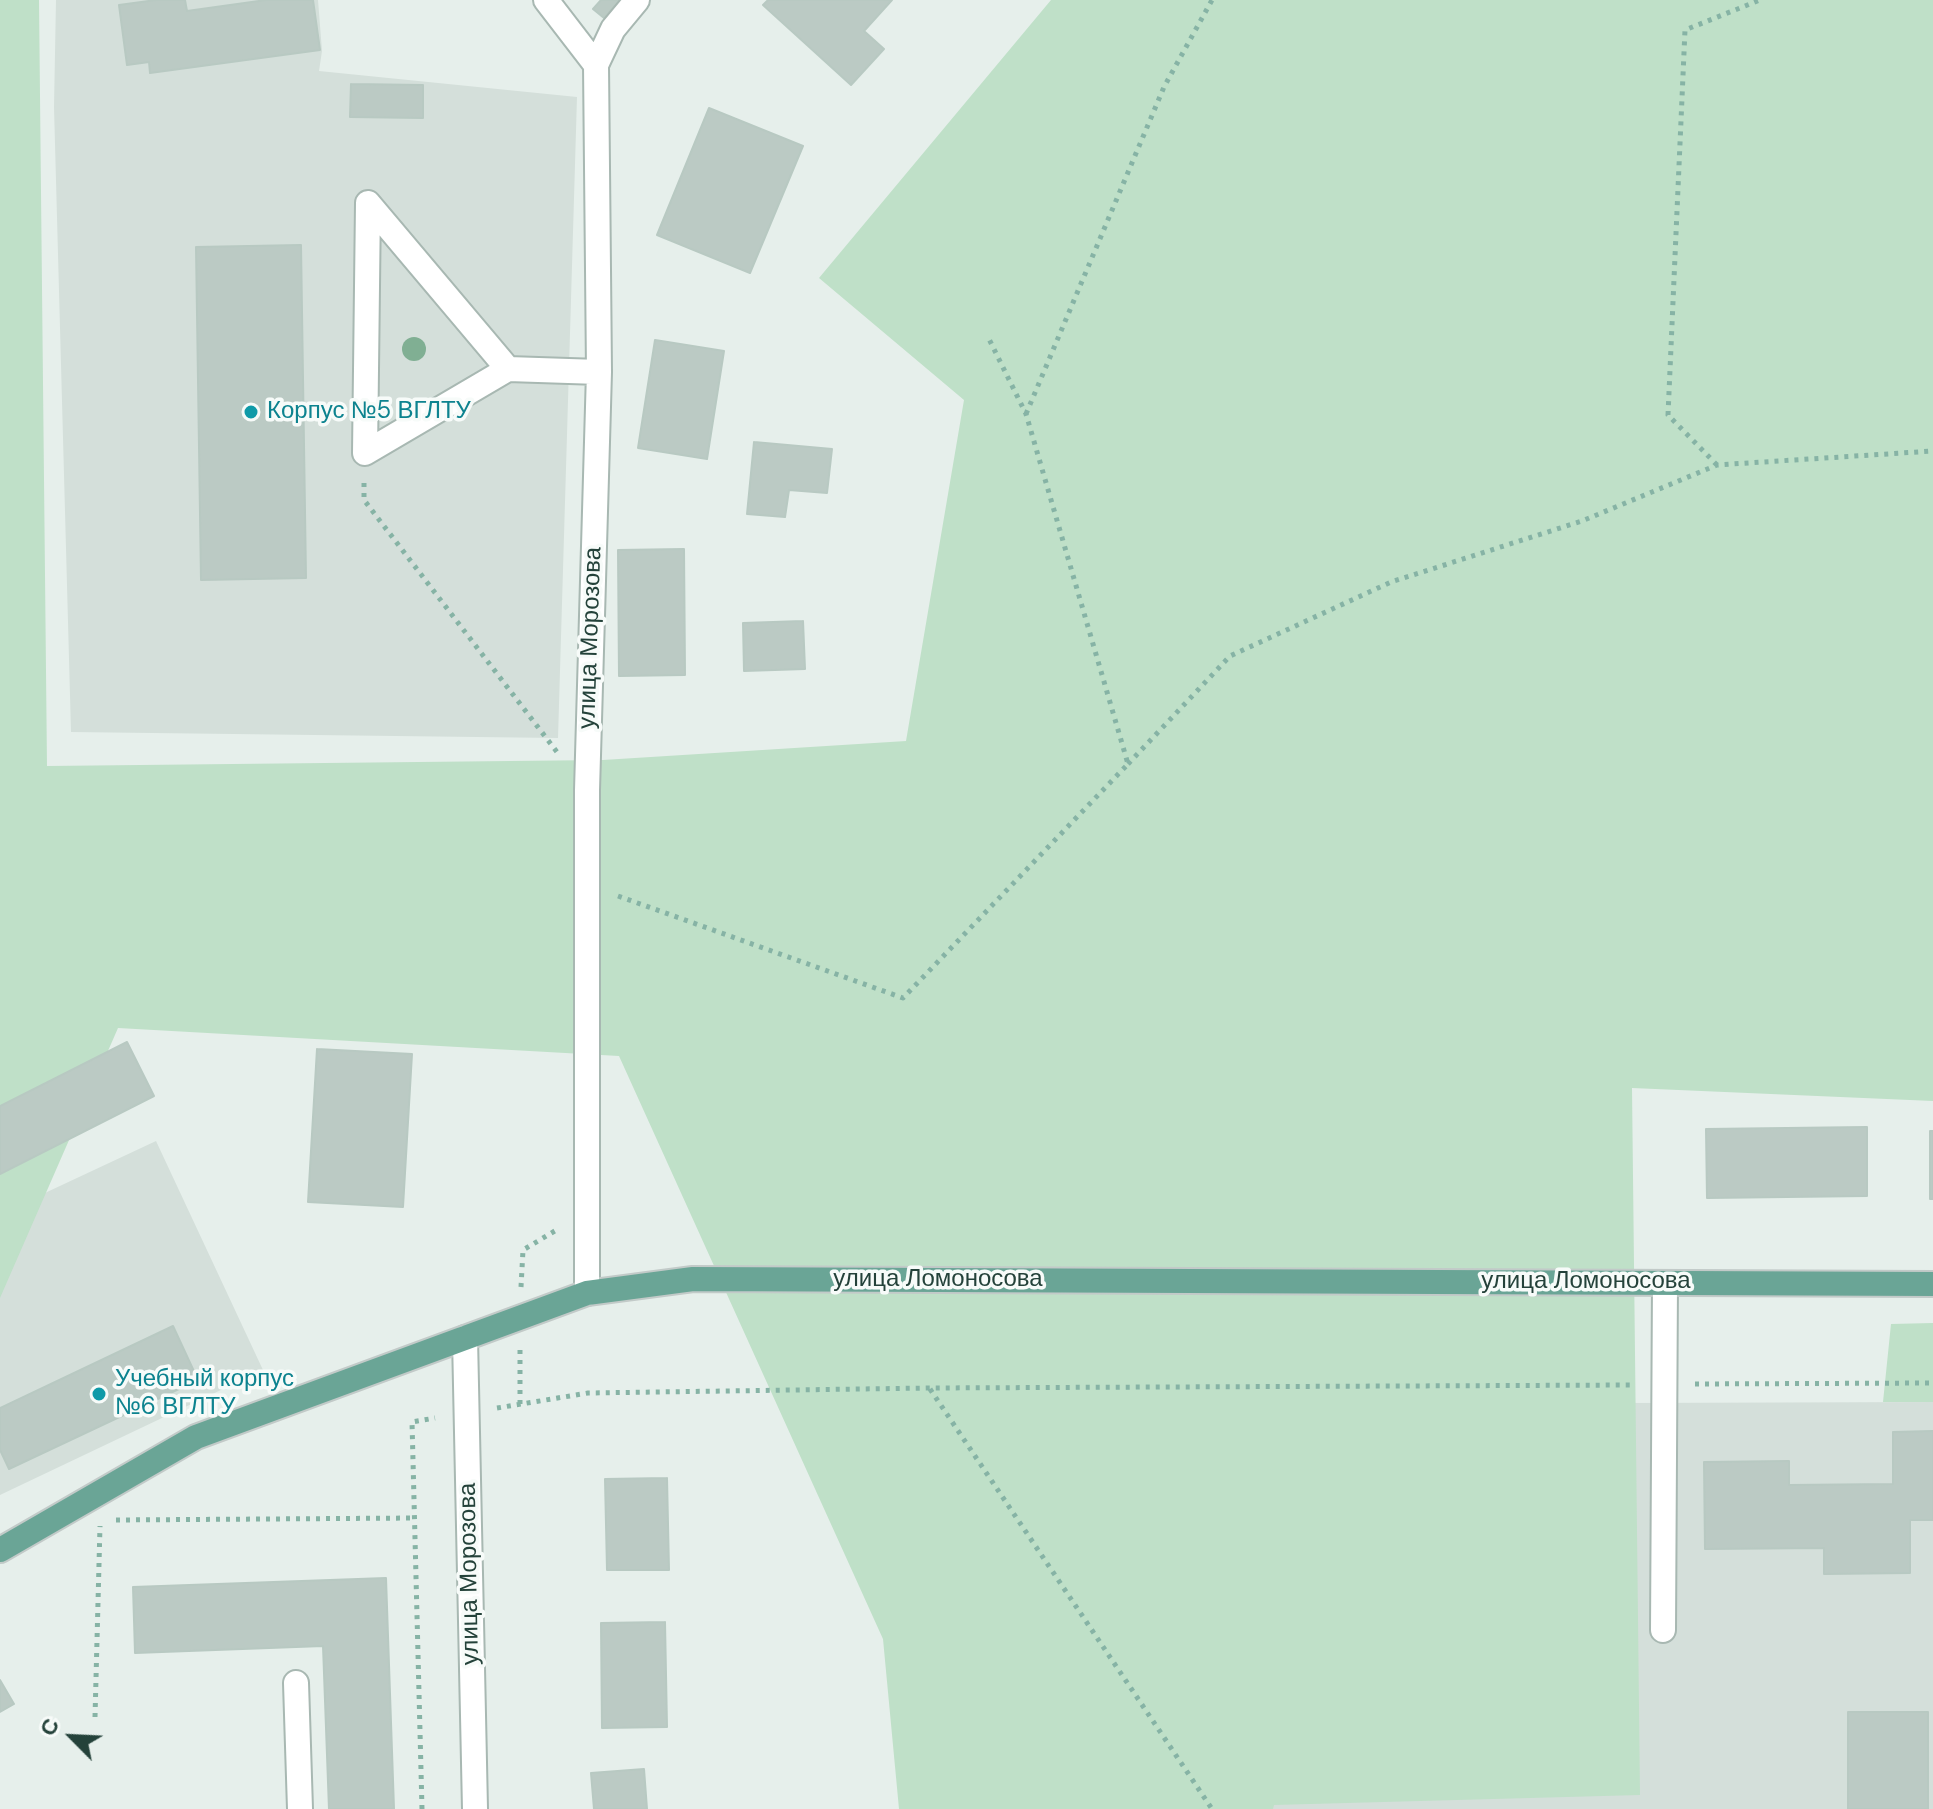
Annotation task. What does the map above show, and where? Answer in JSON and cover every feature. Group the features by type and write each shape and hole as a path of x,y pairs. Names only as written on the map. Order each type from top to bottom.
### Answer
{"main road":[{"name":"улица Ломоносова","path":"0,1550 196,1437 587,1293 693,1279 1933,1284"}],"street":[{"path":"546,0 596,65 613,29 637,0"},
{"name":"улица Морозова","path":"587,1293 587,790 599,372 596,65"},
{"path":"365,453 368,203 508,369"},
{"path":"365,453 508,369 599,372"},
{"path":"1663,1630 1665,1283"},
{"name":"улица Морозова","path":"465,1338 475,1809"},
{"path":"296,1683 300,1809"}],"path":[{"path":"1026,414 1164,87 1212,0"},
{"path":"1717,465 1668,415 1685,30 1760,0"},
{"path":"987,335 1026,414 1128,764"},
{"path":"587,884 903,998 1230,656 1391,582 1582,521 1717,465 1933,451"},
{"path":"365,453 364,500 587,790"},
{"path":"422,1809 412,1422 588,1393 929,1388 1933,1383"},
{"path":"929,1388 1212,1809"},
{"path":"87,1527 100,1520 415,1518"},
{"path":"95,1717 100,1520"}],"shaded area":[{"path":"56,0 318,0 322,51 319,71 577,97 558,738 71,732 54,107"},
{"path":"156,1141 263,1370 0,1495 0,1214"},
{"path":"1933,1402 1933,1809 1265,1809 1627,1403"}],"green space":[{"path":"0,0 39,0 47,766 603,760 906,741 964,400 819,278 1051,0 1933,0 1933,1101 1632,1088 1640,1795 1274,1805 1273,1809 899,1809 883,1639 619,1056 118,1028 0,1298"},
{"path":"1933,1323 1933,1402 1883,1402 1891,1324"}],"building":[{"path":"185,0 187,11 266,0 313,0 320,50 150,73 149,62 127,65 119,5"},
{"path":"601,0 620,0 604,18 593,9"},
{"path":"768,0 892,0 864,31 884,49 851,85 763,5"},
{"path":"351,84 423,85 423,118 350,117"},
{"path":"709,108 803,146 750,273 657,235"},
{"name":"Корпус №5 ВГЛТУ","path":"301,245 306,578 201,580 196,247"},
{"path":"655,340 724,351 707,459 638,448"},
{"path":"754,442 832,449 827,493 789,490 785,517 747,514"},
{"path":"684,549 685,675 619,676 618,550"},
{"path":"803,621 805,669 744,671 743,623"},
{"path":"127,1042 154,1096 0,1174 0,1106"},
{"path":"317,1049 412,1054 403,1207 308,1202"},
{"path":"1867,1127 1867,1196 1707,1198 1706,1129"},
{"path":"1930,1131 1933,1131 1933,1199 1930,1199"},
{"name":"Учебный корпус №6 ВГЛТУ","path":"173,1326 198,1380 9,1469 0,1450 0,1408"},
{"path":"1933,1431 1933,1520 1910,1520 1910,1573 1824,1574 1824,1548 1705,1549 1704,1462 1789,1461 1789,1485 1893,1484 1893,1432"},
{"path":"667,1478 669,1570 607,1570 605,1479"},
{"path":"386,1578 394,1809 329,1809 323,1646 135,1653 133,1587"},
{"path":"665,1622 667,1727 602,1728 601,1623"},
{"path":"0,1680 14,1704 0,1712"},
{"path":"1848,1712 1928,1712 1928,1809 1848,1809"},
{"path":"644,1769 647,1809 594,1809 591,1773"}],"place":[{"name":"Корпус №5 ВГЛТУ","path":"251,412"},
{"name":"Учебный корпус №6 ВГЛТУ","path":"99,1394"}]}
